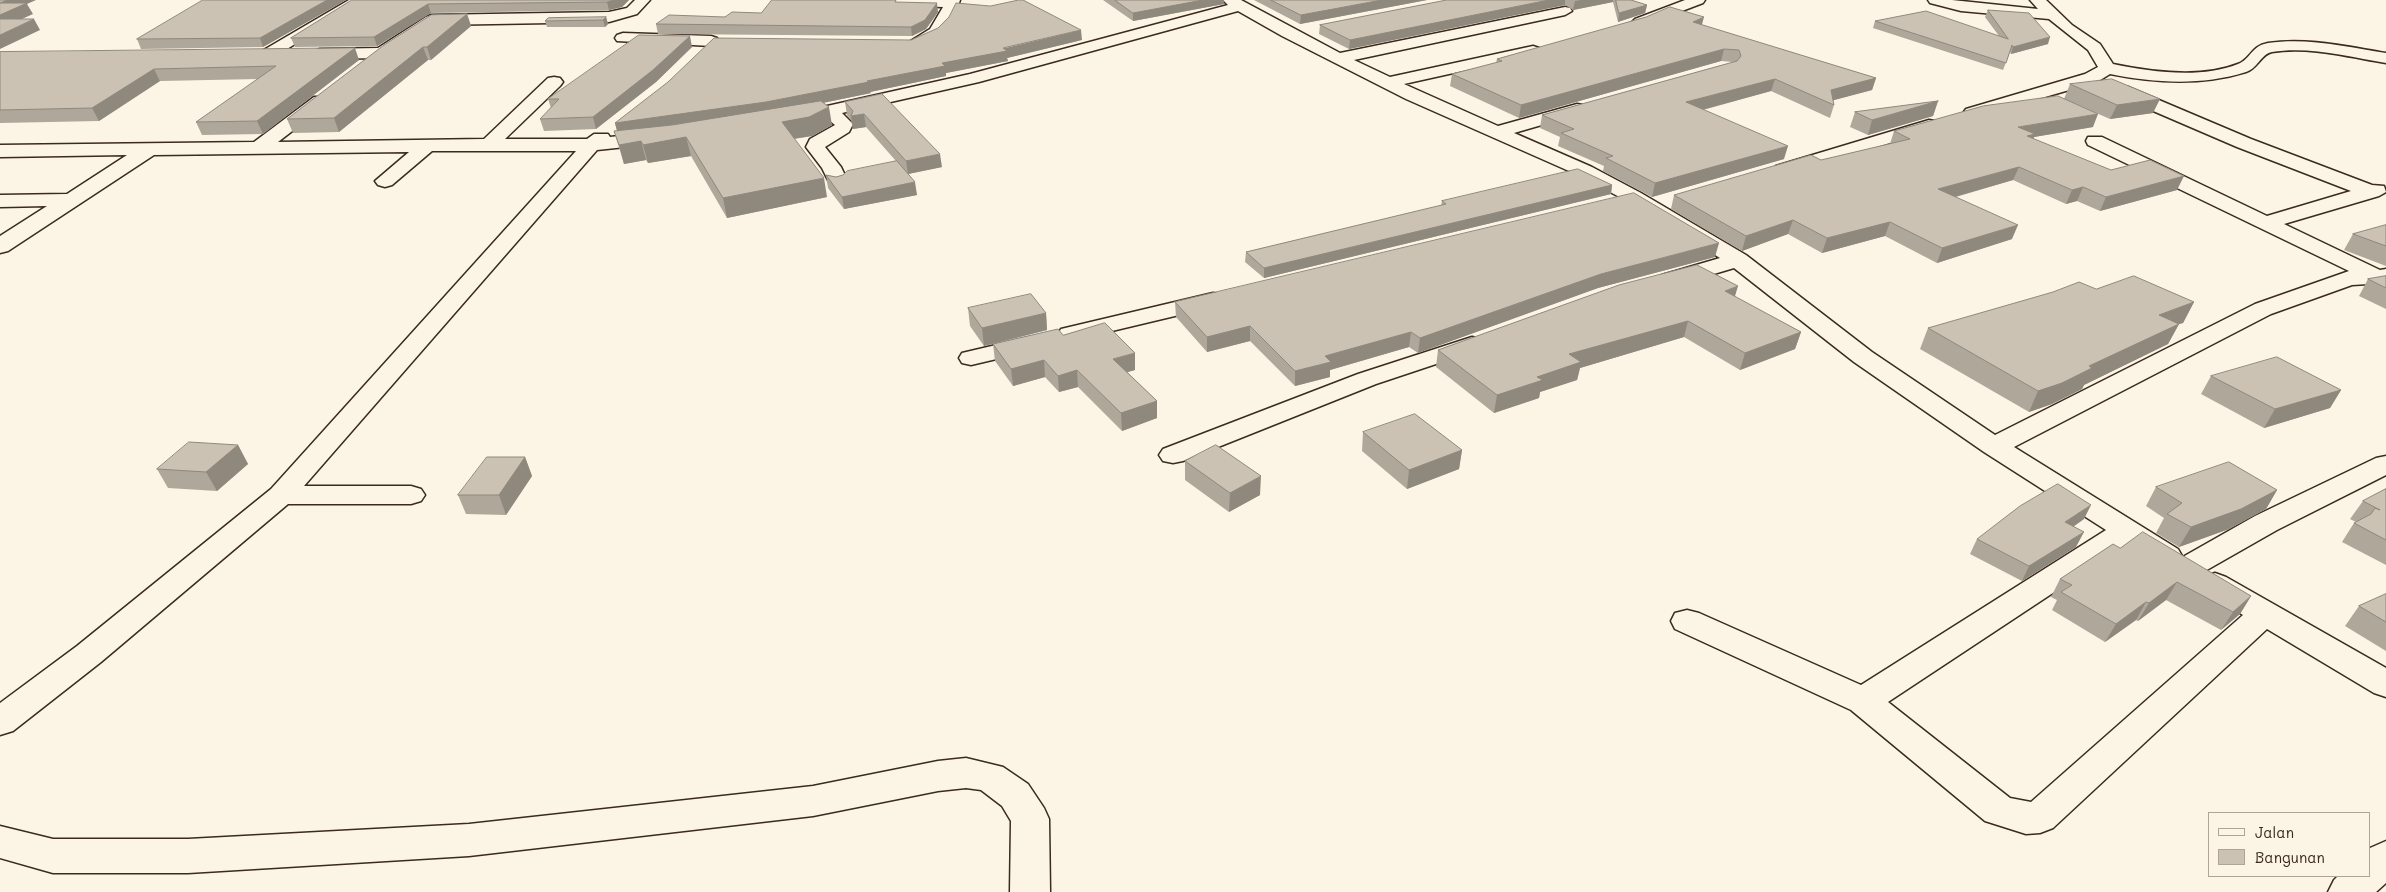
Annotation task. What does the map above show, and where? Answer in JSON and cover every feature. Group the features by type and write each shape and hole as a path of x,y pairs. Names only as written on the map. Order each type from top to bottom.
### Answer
{"street":[{"path":"268,54 359,0"},
{"path":"431,20 609,17 632,11 643,0"},
{"path":"826,0 953,2 946,21 933,36 919,42 893,43"},
{"path":"1629,25 1698,0"},
{"path":"1935,0 1944,4 1968,8 2053,15"},
{"path":"2037,0 2067,28 2094,47 2107,68"},
{"path":"780,122 972,78 1235,3 1288,34 1388,83 1585,172 1642,201 1738,260 1863,357 1994,446 2126,531 2386,684"},
{"path":"360,70 450,5"},
{"path":"1640,5 1666,12"},
{"path":"1338,58 1564,11"},
{"path":"1288,34 1317,28"},
{"path":"1388,83 1540,49 1488,28"},
{"path":"623,38 721,41 691,61"},
{"path":"1762,176 2091,78 2107,68 2147,76 2220,74 2245,68 2252,63 2260,51 2270,47 2313,48 2386,58"},
{"path":"248,55 382,53"},
{"path":"2091,78 2244,143 2379,190"},
{"path":"489,145 554,82"},
{"path":"260,147 336,88"},
{"path":"1497,132 1597,103"},
{"path":"830,112 844,124 843,128 817,143 815,148 831,167 838,182"},
{"path":"0,722 89,654 281,495 591,145 620,122"},
{"path":"0,151 591,145 667,136"},
{"path":"2095,141 2264,223 2382,276"},
{"path":"385,181 427,146"},
{"path":"0,246 150,148"},
{"path":"2264,223 2379,190"},
{"path":"1606,204 1677,198"},
{"path":"0,201 70,200"},
{"path":"1646,286 1738,260"},
{"path":"1994,446 2263,309 2349,278 2382,276"},
{"path":"971,358 1231,295"},
{"path":"1173,455 1367,379 1444,355 1489,337"},
{"path":"2187,568 2266,523 2386,464"},
{"path":"281,495 411,495"},
{"path":"1863,700 2126,531"},
{"path":"1687,621 1863,700 1998,810 2019,817 2040,817 2265,613"},
{"path":"0,842 53,856 188,856 470,840 813,801 938,776 966,773 990,777 1015,795 1030,819 1030,892"},
{"path":"2371,872 2386,858"},
{"path":"2348,892 2365,877"}],"building":[{"path":"203,0 327,0 260,38 137,39"},
{"path":"352,0 614,0 607,2 428,4 374,37 291,38"},
{"path":"772,0 896,0 895,2 937,3 925,20 911,27 656,24 669,15 725,17 732,12 761,13"},
{"path":"1023,0 1081,30 1003,48 1007,51 942,63 945,66 867,81 869,82 766,102 615,123 668,82 714,38 911,40 938,28 949,17 956,3 990,6"},
{"path":"1115,0 1203,0 1133,13"},
{"path":"1271,0 1382,0 1301,15"},
{"path":"1447,0 1549,0 1350,40 1320,25"},
{"path":"1616,0 1631,0 1647,5 1619,13"},
{"path":"0,3 27,3 0,15"},
{"path":"1670,7 1704,17 1693,22 1876,78 1831,90 1834,105 1775,79 1686,102 1788,146 1655,183 1606,158 1613,156 1561,133 1574,129 1542,115 1737,61 1741,56 1739,50 1724,49 1521,105 1452,74 1502,61 1497,59 1646,17"},
{"path":"1988,10 2029,13 2050,37 2013,47 2012,45 2006,63 1875,21 1926,11 2008,39"},
{"path":"467,14 334,118 287,119 384,45 431,15"},
{"path":"606,17 603,20 545,21 548,18"},
{"path":"0,19 34,19 0,35"},
{"path":"639,35 690,36 653,70 593,117 540,119 559,99 548,99"},
{"path":"355,48 257,121 196,122 276,66 154,69 92,108 0,110 0,52"},
{"path":"2112,79 2160,99 2117,105 2070,84"},
{"path":"882,94 940,154 906,161 864,114 851,116 853,111 845,102"},
{"path":"2058,96 2098,114 2018,127 2035,134 2027,136 2111,170 2150,160 2184,176 2106,197 2083,187 2072,190 2019,167 1938,189 2018,225 1942,248 1890,222 1827,238 1793,220 1746,236 1674,195 1811,155 1821,160 1910,139 1894,131 1983,106"},
{"path":"821,101 829,107 809,117 782,122 824,178 723,198 686,137 643,145 641,141 619,145 614,131 672,125"},
{"path":"1938,101 1872,120 1855,112"},
{"path":"897,161 915,182 842,197 826,175 836,177 843,175 847,171"},
{"path":"1578,169 1612,185 1264,268 1246,252 1446,204 1442,201"},
{"path":"1634,193 1719,243 1601,274 1420,338 1411,332 1325,356 1331,362 1295,371 1250,326 1207,337 1175,302"},
{"path":"2386,225 2386,246 2353,234"},
{"path":"1697,265 1738,286 1725,291 1801,332 1745,353 1688,321 1569,354 1581,362 1537,377 1543,380 1497,395 1438,350 1619,285"},
{"path":"2134,276 2194,302 2159,315 2179,324 2089,366 2092,368 2062,383 2038,391 1928,328 2053,292 2079,282 2096,289"},
{"path":"2386,276 2386,288 2368,279"},
{"path":"1031,294 1046,313 982,328 968,308"},
{"path":"1105,323 1135,353 1113,359 1157,401 1121,413 1077,370 1058,376 1044,360 1011,369 993,344 1058,329 1063,335"},
{"path":"2277,357 2341,390 2275,409 2211,376"},
{"path":"1415,414 1462,450 1409,470 1363,432"},
{"path":"189,442 238,445 206,472 157,469"},
{"path":"1216,445 1261,476 1230,493 1185,461"},
{"path":"487,457 525,457 499,495 458,495"},
{"path":"2229,462 2277,490 2241,509 2191,527 2167,514 2182,503 2156,487"},
{"path":"2058,484 2091,505 2065,522 2084,532 2029,566 1977,539 2020,506"},
{"path":"2386,489 2386,540 2354,523 2371,514 2375,508 2380,510 2363,501"},
{"path":"2143,532 2251,596 2233,612 2177,582 2116,624 2061,592 2072,585 2060,579 2113,544 2120,548"},
{"path":"2386,594 2386,622 2359,606"}]}
